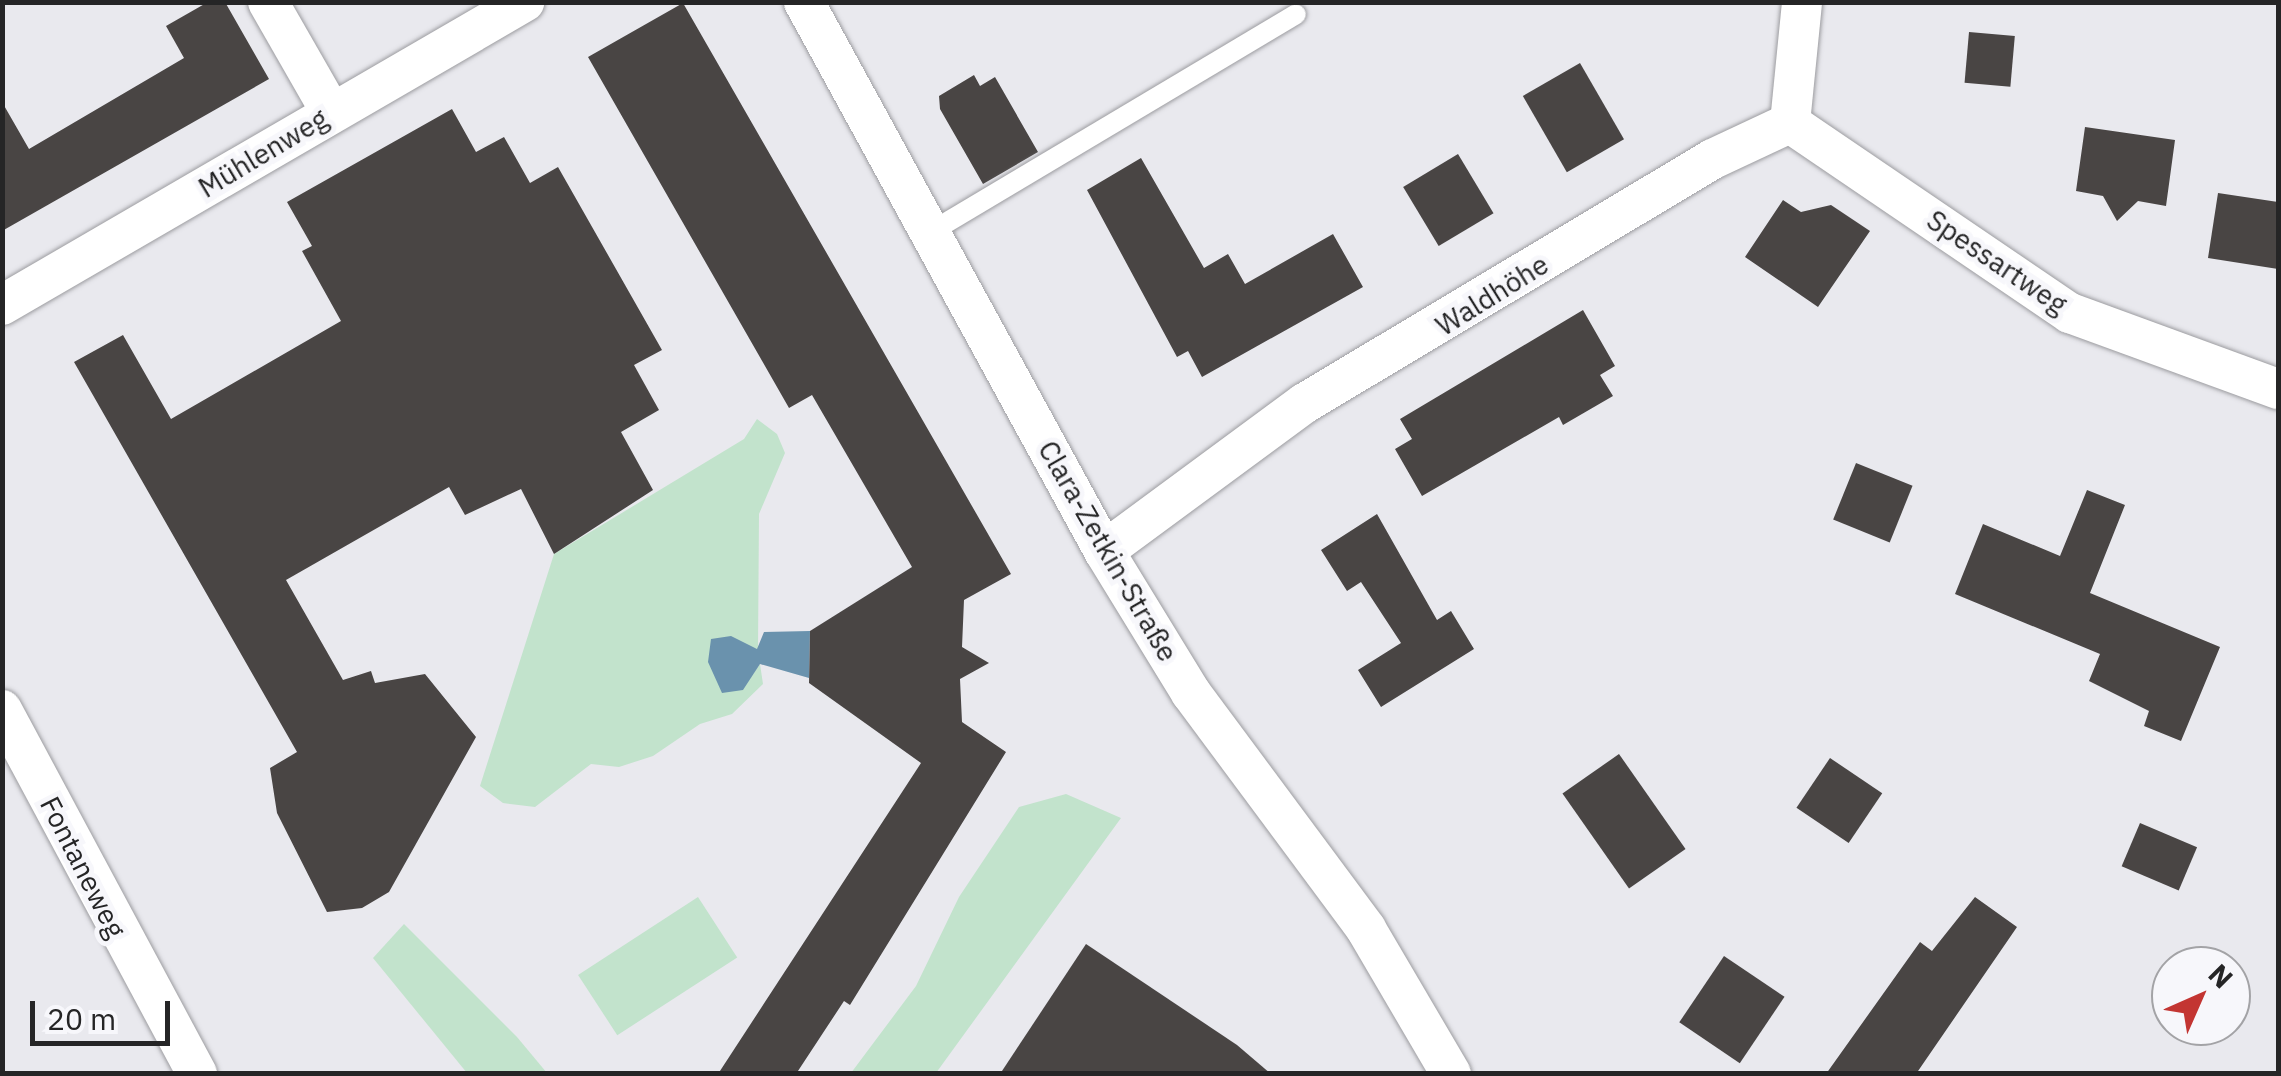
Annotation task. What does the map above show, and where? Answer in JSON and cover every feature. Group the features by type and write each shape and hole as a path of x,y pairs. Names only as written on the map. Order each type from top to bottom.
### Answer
{"street":[{"path":"268,2 331,112"},
{"name":"Mühlenweg","path":"2,305 524,2"},
{"name":"Clara-Zetkin-Straße","path":"804,2 1104,551 1191,692 1379,948 1442,1070"},
{"path":"1790,123 1802,2"},
{"name":"Spessartweg","path":"1790,123 2070,312 2278,389"},
{"name":"Waldhöhe","path":"1104,551 1305,404 1713,159 1790,123"},
{"name":"Fontaneweg","path":"2,710 197,1074"}],"lane":[{"path":"929,233 1296,14"}],"green space":[{"path":"757,419 777,434 785,453 759,514 758,649 743,647 742,690 760,664 763,684 732,714 700,724 653,756 619,767 591,764 535,807 503,803 480,786 554,554 744,439"},
{"path":"1066,794 1121,818 936,1073 851,1073 916,986 959,897 1019,807"},
{"path":"698,897 737,957 617,1035 578,975"},
{"path":"404,924 517,1037 547,1073 467,1073 373,958"}],"water":[{"path":"810,631 809,678 760,664 743,690 722,693 708,662 711,639 731,636 757,649 764,632"}],"building":[{"path":"208,2 225,2 269,79 2,231 2,102 29,149 184,58 166,26"},
{"path":"683,3 1011,574 964,600 962,647 989,663 960,679 962,722 1006,752 850,1005 844,1001 796,1074 718,1074 921,763 809,683 810,631 912,567 812,395 789,408 588,57"},
{"path":"1969,32 2015,36 2010,87 1965,83"},
{"path":"1580,63 1624,139 1567,172 1523,96"},
{"path":"974,75 980,86 995,77 1038,152 983,184 940,109 939,96"},
{"path":"452,109 476,152 504,137 530,183 558,167 662,350 634,365 659,410 621,432 653,490 554,554 521,489 465,515 449,487 286,580 343,680 371,671 375,683 425,674 476,737 389,892 362,908 327,912 277,813 270,768 297,752 74,362 123,335 171,419 341,321 302,251 312,246 287,202"},
{"path":"2085,127 2175,140 2166,206 2138,201 2117,221 2103,196 2076,191"},
{"path":"1458,154 1494,213 1439,246 1403,187"},
{"path":"1141,158 1204,268 1228,254 1245,284 1333,234 1363,287 1202,377 1188,351 1177,357 1087,190"},
{"path":"2218,193 2278,202 2278,269 2208,258"},
{"path":"1783,200 1801,212 1831,205 1870,231 1818,307 1745,257"},
{"path":"1583,310 1615,366 1600,375 1613,396 1563,425 1559,417 1422,496 1395,449 1412,439 1400,419"},
{"path":"1856,463 1913,486 1890,542 1833,520"},
{"path":"2087,490 2125,505 2090,593 2220,647 2181,741 2144,726 2149,711 2089,681 2100,654 1955,594 1983,524 2060,556"},
{"path":"1377,514 1437,620 1451,611 1474,649 1381,707 1358,670 1401,643 1361,582 1347,591 1321,550"},
{"path":"1619,754 1686,849 1629,889 1562,794"},
{"path":"1830,758 1882,793 1849,843 1796,808"},
{"path":"2140,823 2197,847 2179,890 2122,866"},
{"path":"1975,897 2017,927 1916,1074 1826,1074 1920,942 1932,951"},
{"path":"1086,944 1237,1045 1271,1074 1000,1074"},
{"path":"1724,956 1785,997 1740,1063 1679,1022"}]}
